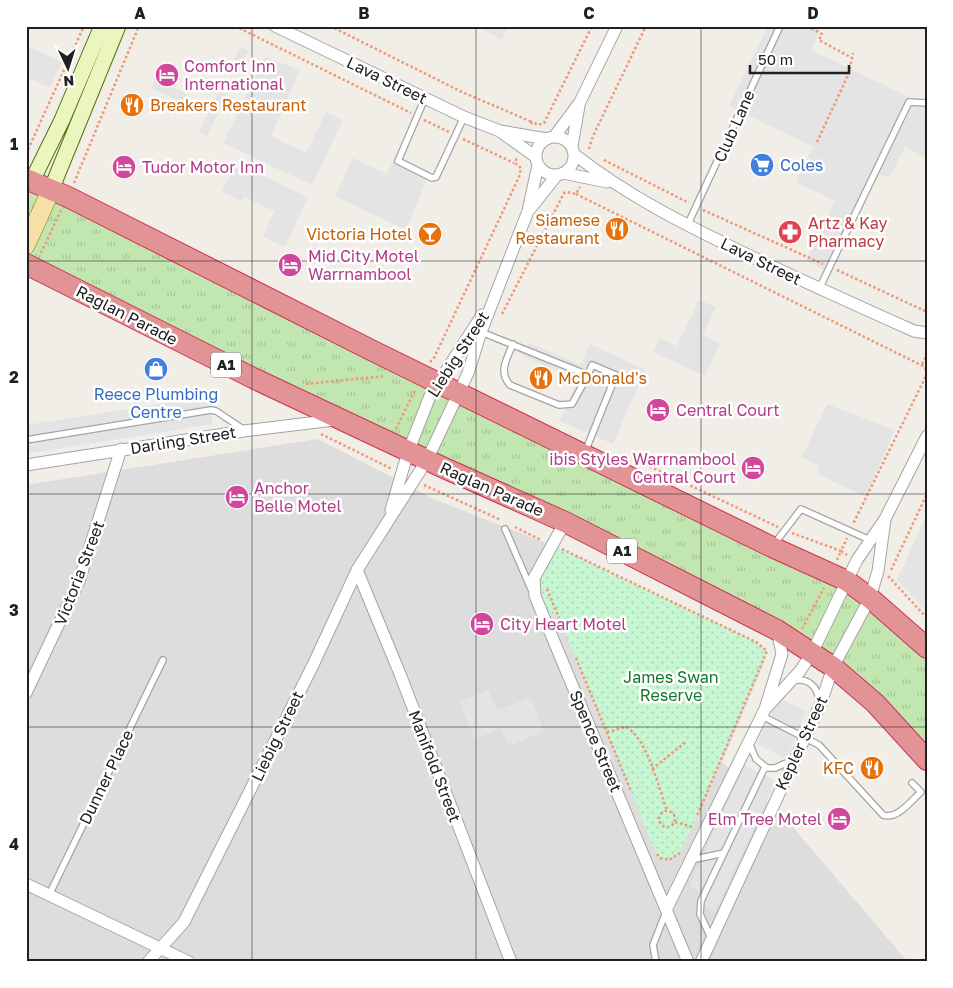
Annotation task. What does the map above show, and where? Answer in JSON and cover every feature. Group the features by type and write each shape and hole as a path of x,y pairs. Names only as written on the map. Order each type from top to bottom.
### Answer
{"highway":[{"path":"28,184 59,193 420,384 460,392 772,547 838,576 873,601 927,648"},
{"name":"Raglan Parade","path":"30,266 253,378 408,452 565,522 785,635 833,667 875,703 927,760"}],"main road":[{"path":"26,244 59,193"}],"street":[{"path":"28,184 62,120 102,26"},
{"path":"59,193 118,26"},
{"name":"Lava Street","path":"275,26 464,117 500,131 550,138"},
{"path":"580,102 572,165 560,174 546,172 537,161 539,146 550,138 580,102 617,26"},
{"name":"Lava Street","path":"500,131 537,161"},
{"path":"550,138 564,139 573,150"},
{"name":"Lava Street","path":"573,150 611,183 687,226 818,289 914,331 927,333"},
{"name":"Liebig Street","path":"148,962 184,922 314,662 357,570 387,520 427,460 486,333 492,302 528,211 537,161"},
{"name":"Lava Street","path":"560,174 611,183"},
{"name":"Liebig Street","path":"528,211 560,174"},
{"name":"Liebig Street","path":"387,520 408,452 430,396 420,384 492,302"},
{"name":"Lava Street","path":"914,331 927,342"},
{"name":"Darling Street","path":"26,465 244,430 341,420"},
{"name":"Kepler Street","path":"763,713 812,653 838,576 886,519 927,436"},
{"name":"Victoria Street","path":"26,693 80,581 121,450"},
{"name":"Kepler Street","path":"701,962 819,706 833,667 873,601 886,519"},
{"name":"Spence Street","path":"565,522 534,578 538,604 688,962"},
{"name":"Manifold Street","path":"357,570 511,962"},
{"name":"Kepler Street","path":"667,908 763,713 782,654 785,635"},
{"path":"26,884 189,962"}],"lane":[{"name":"Club Lane","path":"687,226 780,26"},
{"path":"425,98 398,161 400,163 434,178 464,117"},
{"path":"818,289 909,102 927,103"},
{"path":"486,333 588,375"},
{"path":"513,344 503,373 506,380 510,385 559,405 572,404 592,365 616,375 584,454"},
{"path":"26,440 211,410 216,411 244,430"},
{"path":"772,547 801,509 870,540"},
{"path":"505,529 538,604"},
{"name":"Dunner Place","path":"49,895 163,660"},
{"path":"789,683 798,680 810,683 817,692 819,706"},
{"path":"763,713 819,745 866,799 883,815 888,817 895,814 920,792 912,783"},
{"path":"749,742 756,759 764,767 775,768 793,760"},
{"path":"711,940 702,919 700,905 764,767"},
{"path":"691,860 724,853"},
{"path":"656,962 653,946 667,908"}],"path":[{"path":"26,154 84,26"},
{"path":"30,266 59,193 139,26"},
{"path":"235,26 515,163 521,168 519,177 434,358 428,363 420,384 390,443"},
{"path":"330,26 462,92 538,125 544,123 592,26"},
{"path":"646,26 590,144 589,148 594,155 696,207 927,312"},
{"path":"807,26 822,34 819,40 852,58"},
{"path":"817,142 849,74 853,53"},
{"path":"526,135 532,122"},
{"path":"515,163 522,147"},
{"path":"590,166 594,155"},
{"path":"576,194 584,178"},
{"path":"486,333 564,193 567,192 576,194 922,364 926,369 926,381 841,551 784,530 634,459"},
{"path":"922,364 927,354"},
{"path":"298,385 388,376"},
{"path":"873,601 888,577 927,494"},
{"path":"785,635 808,620 838,576"},
{"path":"888,577 927,618"},
{"path":"546,586 562,626"},
{"path":"573,652 634,798"},
{"path":"607,732 626,727 634,731 652,769 667,811 674,814 675,822"},
{"path":"652,769 686,742"},
{"path":"667,811 659,817 662,825 669,827 675,822"},
{"path":"675,822 692,827 688,835"},
{"path":"653,847 656,854 664,859 674,858 681,850"}],"shaded area":[{"path":"475,26 508,26 502,40"},
{"path":"768,26 822,26 811,50 911,98 827,271 806,261 835,201 796,182 813,147 729,106"},
{"path":"26,46 62,62 50,88 26,77"},
{"path":"240,47 248,51 236,76 229,73"},
{"path":"265,57 300,70 271,136 306,153 326,112 343,120 312,185 223,143"},
{"path":"155,79 187,94 183,103 151,88"},
{"path":"222,85 230,89 207,136 199,132"},
{"path":"912,106 927,108 927,158 905,147 889,178 879,174"},
{"path":"396,155 430,171 406,230 335,196 353,158 387,174"},
{"path":"235,163 308,197 285,247 263,237 274,211 244,197 242,201 222,192"},
{"path":"699,300 716,307 703,335 720,344 705,376 653,352 660,338 677,346"},
{"path":"529,343 580,365 590,344 645,370 613,444 560,421 578,380 523,356"},
{"path":"211,396 212,424 26,454 26,425"},
{"path":"827,404 895,430 866,497 819,475 817,465 802,457"},
{"path":"318,439 436,500 559,548 597,566 765,661 722,762 784,817 908,962 26,962 26,485"},
{"path":"927,514 927,613 897,580"},
{"path":"488,690 498,710 530,697 544,731 509,746 501,728 475,739 459,702"},
{"path":"779,698 806,711 787,759 757,744"},
{"path":"744,765 776,781 715,911 700,905 704,894 689,887"}],"green space":[{"path":"26,179 839,576 927,648 927,760 793,640 26,264"},
{"name":"James Swan Reserve","path":"554,546 756,642 767,651 692,827 681,850 669,860 660,858 656,854 558,617 548,613 534,588"}],"place":[{"name":"Comfort Inn International","path":"167,75"},
{"name":"Breakers Restaurant","path":"132,105"},
{"name":"Coles","path":"762,165"},
{"name":"Tudor Motor Inn","path":"124,167"},
{"name":"Siamese Restaurant","path":"617,229"},
{"name":"Artz & Kay Pharmacy","path":"790,232"},
{"name":"Victoria Hotel","path":"430,234"},
{"name":"Mid City Motel Warrnambool","path":"290,265"},
{"name":"Reece Plumbing Centre","path":"156,369"},
{"name":"McDonald's","path":"541,378"},
{"name":"Central Court","path":"658,410"},
{"name":"ibis Styles Warrnambool Central Court","path":"753,468"},
{"name":"Anchor Belle Motel","path":"237,497"},
{"name":"City Heart Motel","path":"482,624"},
{"name":"KFC","path":"872,768"},
{"name":"Elm Tree Motel","path":"839,819"}]}
